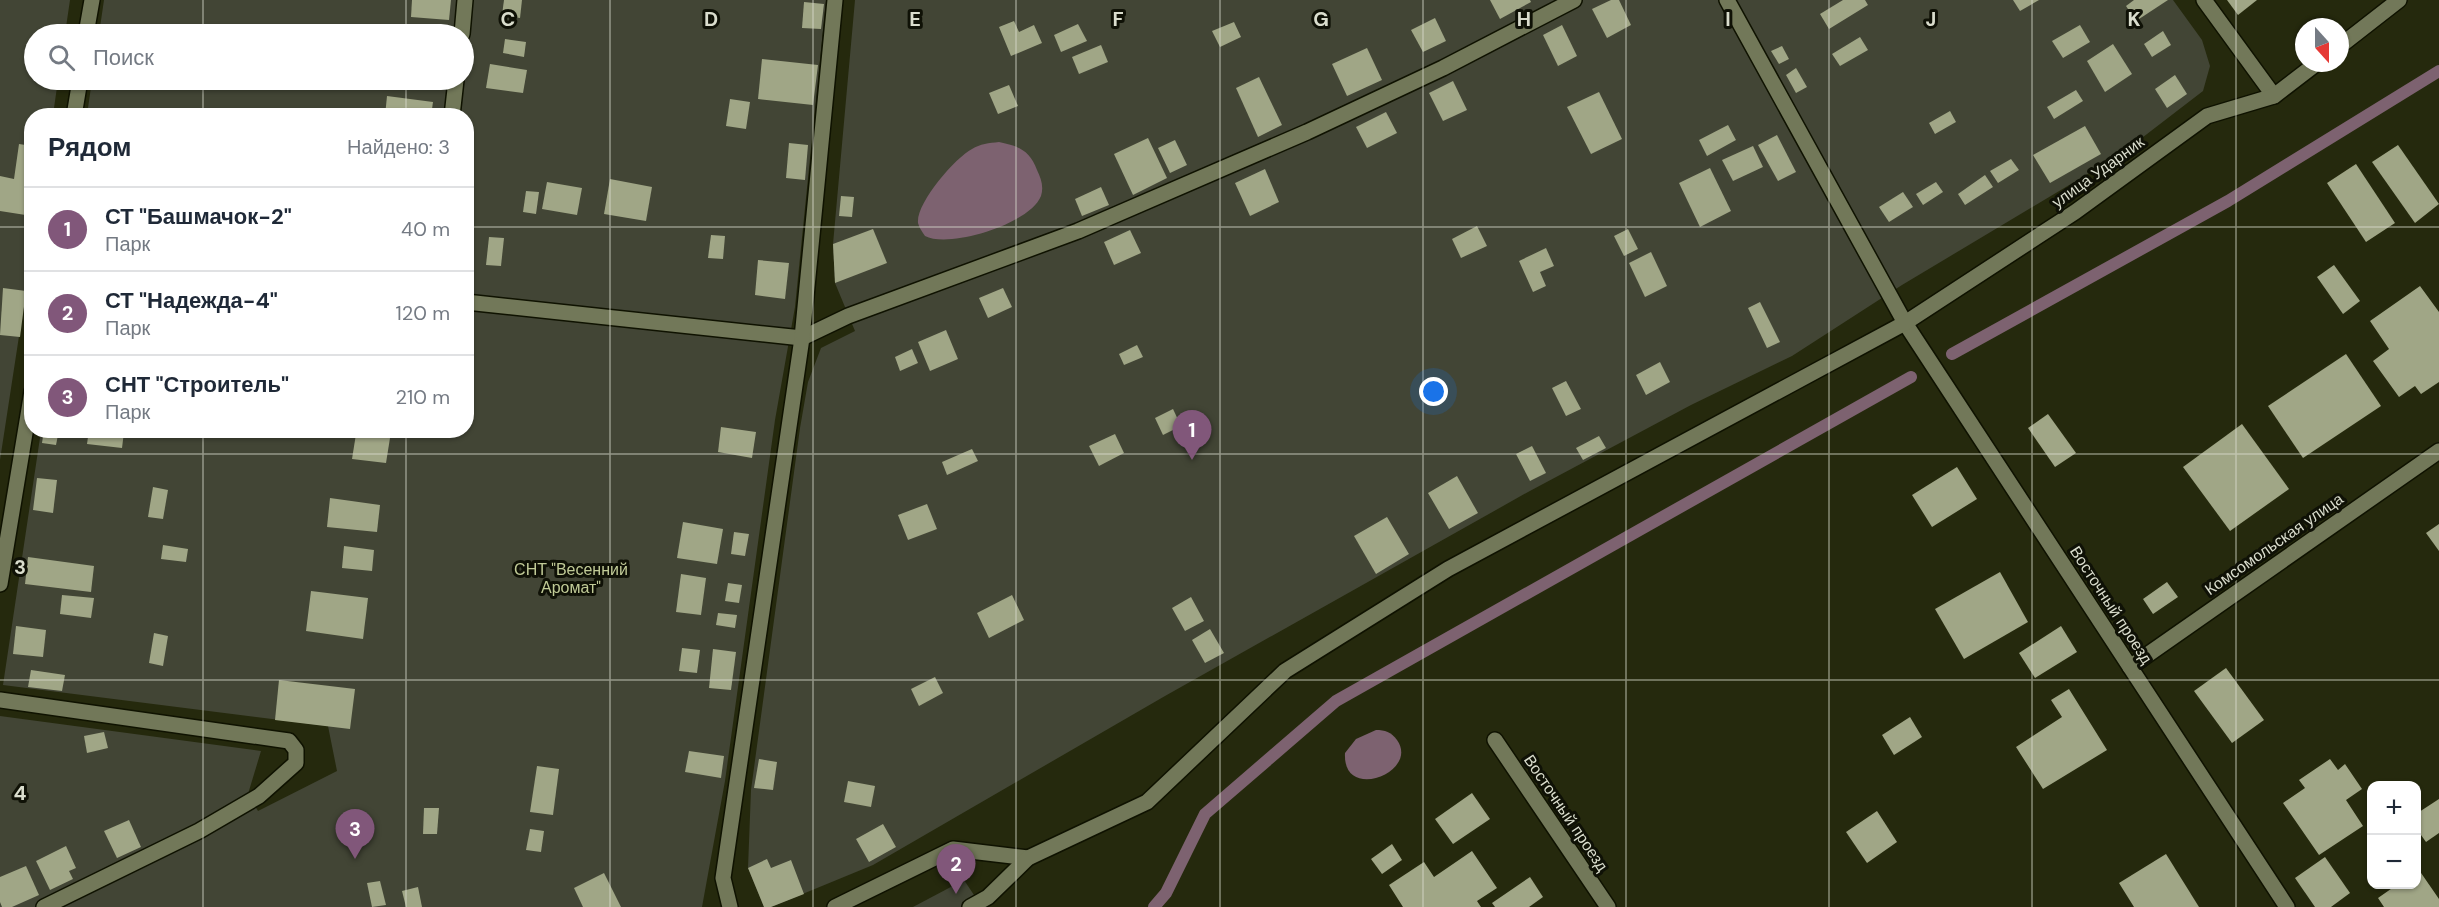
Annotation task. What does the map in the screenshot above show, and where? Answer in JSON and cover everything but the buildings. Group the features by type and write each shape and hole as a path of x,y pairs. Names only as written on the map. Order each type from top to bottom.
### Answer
{"street":[{"path":"88,24 92,0"},
{"path":"463,24 465,0"},
{"path":"730,907 723,878 802,338 835,0"},
{"path":"474,303 802,338 848,316 1078,231 1306,132 1443,68 1574,0"},
{"name":"Восточный проезд","path":"1727,0 1905,323 2287,907"},
{"path":"2204,0 2274,96"},
{"path":"2349,39 2399,0"},
{"name":"улица Ударник","path":"1028,858 1147,802 1285,671 1448,569 1905,323 2075,212 2207,116 2274,96 2305,72"},
{"path":"75,108 78,90"},
{"path":"453,108 455,90"},
{"path":"0,584 24,438"},
{"name":"Комсомольская улица","path":"2130,667 2439,451"},
{"path":"0,700 289,741 296,750 296,763 259,795 199,831 44,907"},
{"name":"Восточный проезд","path":"1495,740 1608,907"},
{"path":"835,907 953,849 1028,858"},
{"path":"970,907 988,897 1028,858"}],"green space":[{"path":"0,0 70,0 66,24 24,24 24,90 57,90 54,108 24,108 24,304 0,460"},
{"name":"СНТ \"Весенний Аромат\"","path":"104,0 826,0 795,307 775,420 725,781 702,907 0,907 0,716 261,751 248,794 258,811 337,771 328,726 3,685 40,438 474,438 474,108 88,108 91,90 474,90 474,24 100,24"},
{"path":"855,0 2173,0 2202,40 2210,66 2203,91 2121,154 1902,285 1792,356 1691,405 1528,492 1165,696 873,865 771,907 764,907 748,868 751,790 800,428 808,382 821,348 855,331 835,283 833,244"},
{"path":"964,880 982,907 913,907"}],"shaded area":[{"path":"999,142 1012,145 1027,153 1034,163 1041,179 1042,189 1041,196 1034,206 1022,216 988,231 952,239 925,236 918,223 919,214 938,182 956,162 972,149"},
{"path":"1376,730 1388,732 1397,740 1401,752 1398,763 1379,777 1366,779 1355,777 1347,768 1345,753 1356,739"}],"waterway":[{"path":"1952,354 2228,201 2439,71"},
{"path":"1154,907 1166,893 1205,814 1336,701 1911,377"}],"place":[{"name":"СТ \"Башмачок-2\"","path":"1192,460"},
{"name":"СНТ \"Строитель\"","path":"355,859"},
{"name":"СТ \"Надежда-4\"","path":"956,894"}]}
